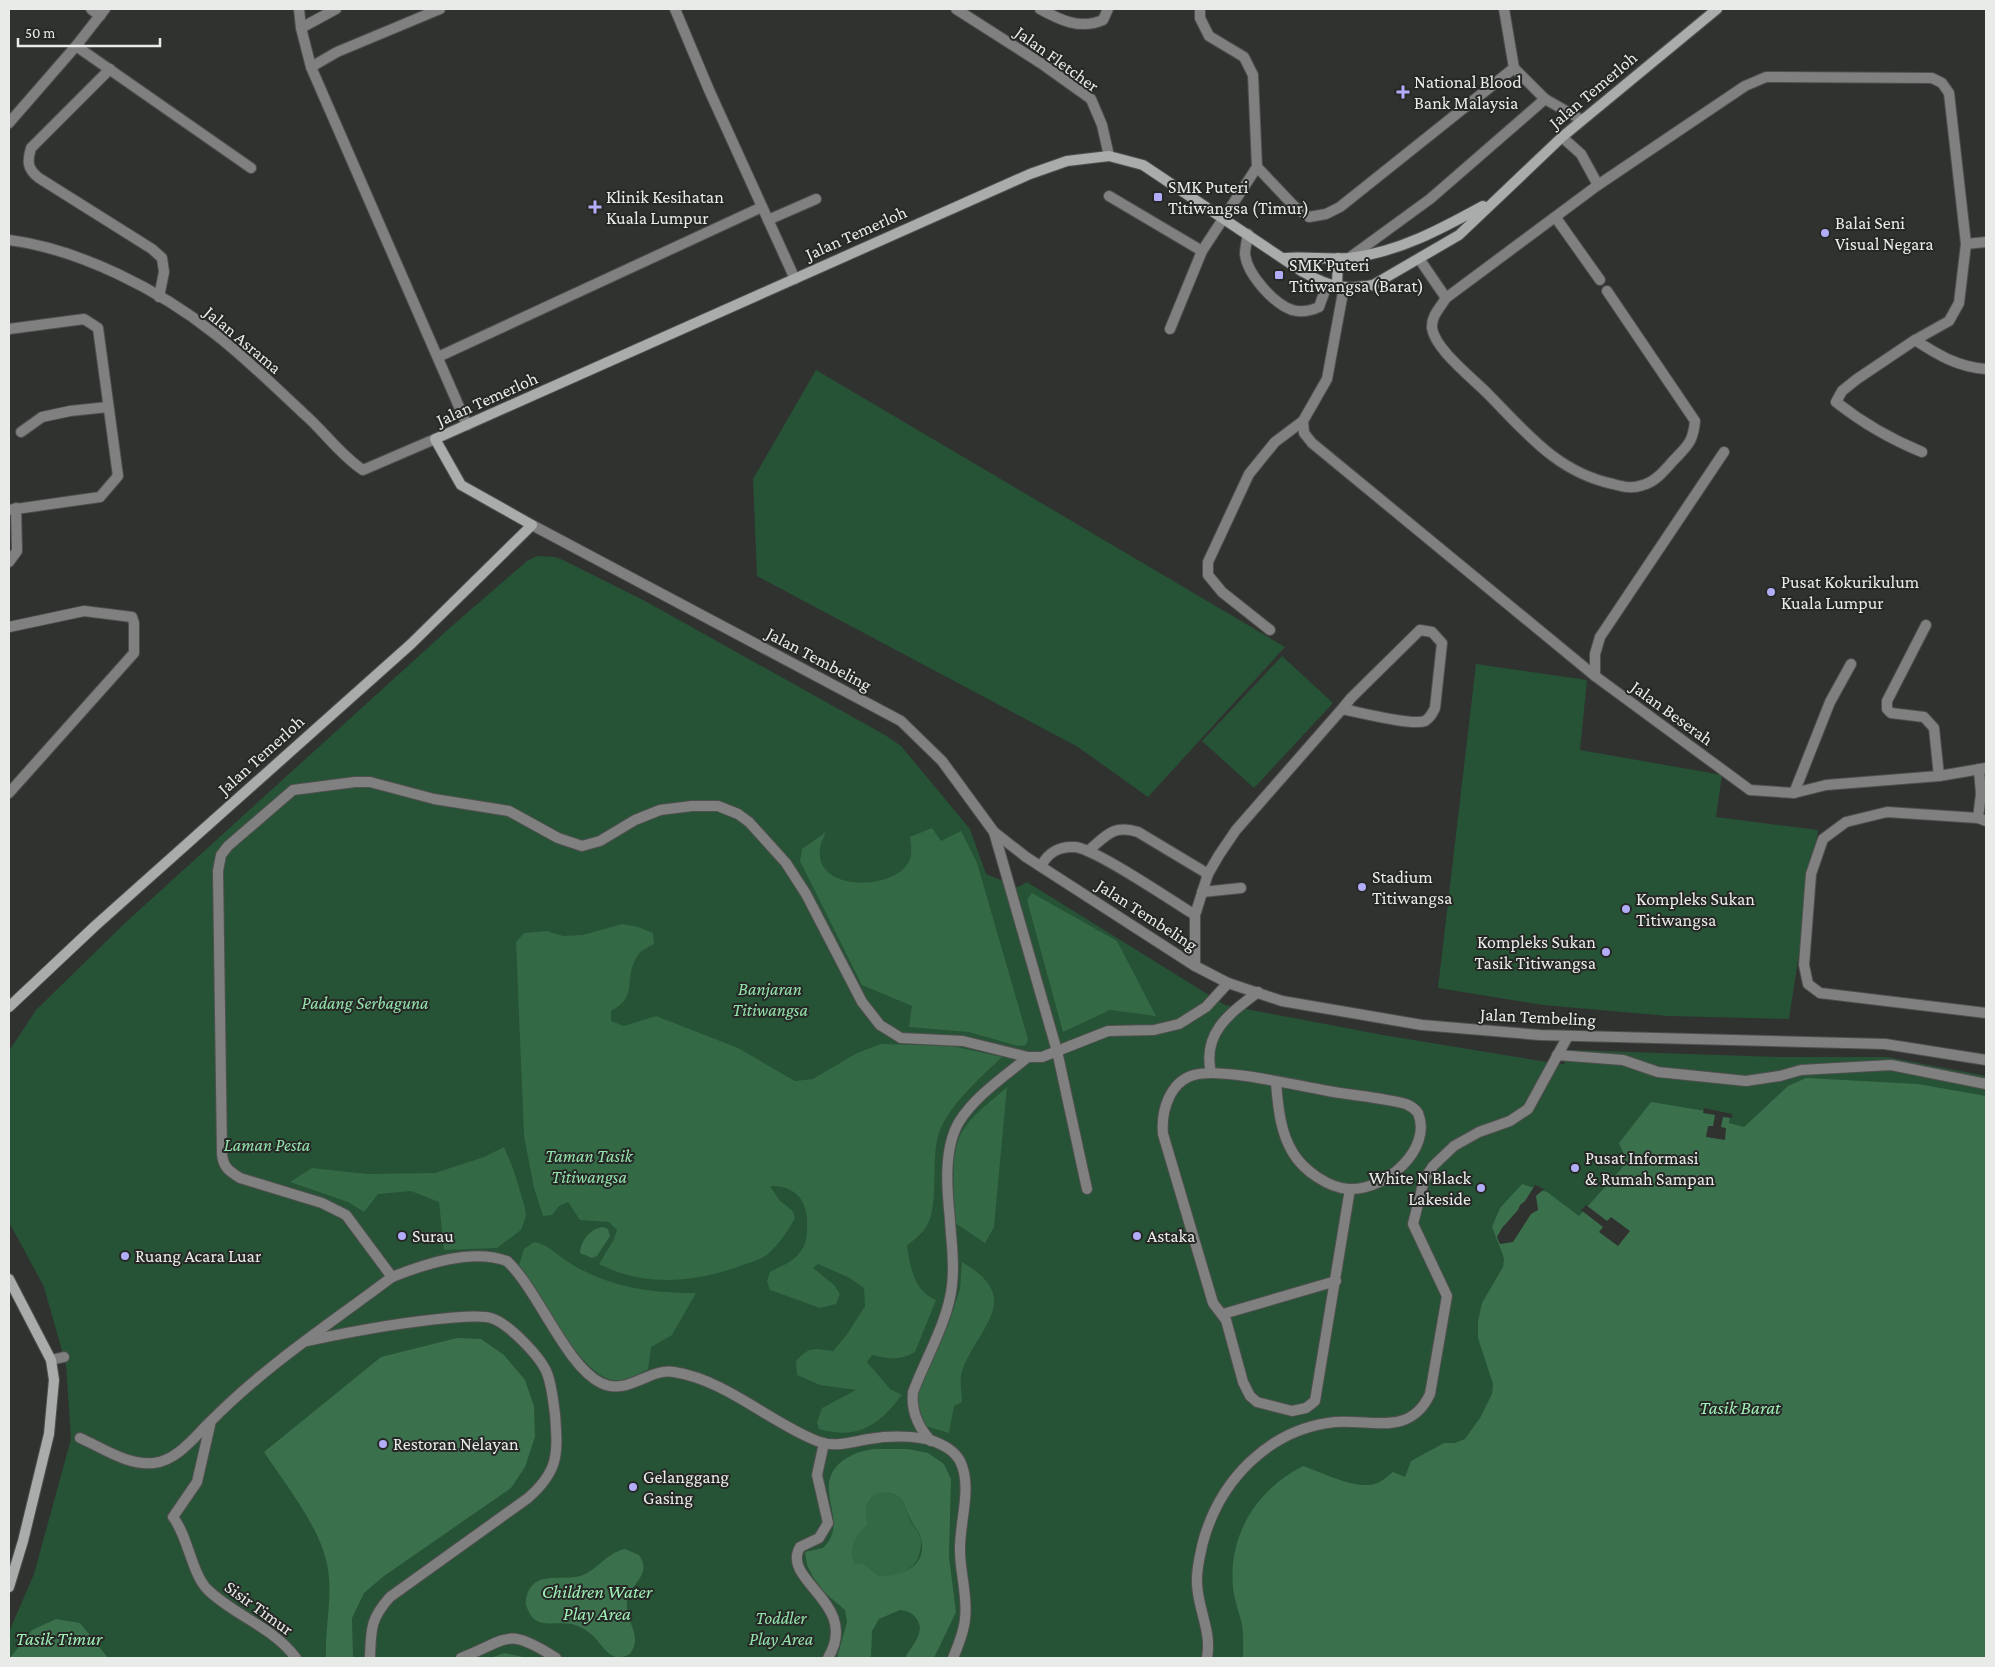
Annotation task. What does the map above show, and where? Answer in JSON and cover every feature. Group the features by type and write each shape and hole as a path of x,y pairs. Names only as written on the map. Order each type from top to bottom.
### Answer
{"street":[{"path":"9,123 76,46 102,12 91,9"},
{"path":"299,9 301,28 312,68 467,425"},
{"path":"301,28 336,9"},
{"path":"312,68 337,52 440,9"},
{"path":"675,9 795,279"},
{"name":"Jalan Fletcher","path":"956,9 1042,64 1090,98 1102,125 1109,156"},
{"path":"1040,9 1062,22 1091,25 1103,20 1108,9"},
{"path":"1170,330 1202,251 1258,167 1253,75 1244,57 1209,36 1200,18 1200,9"},
{"path":"1504,9 1514,68 1545,99 1582,120"},
{"name":"Jalan Temerloh","path":"435,439 1030,174 1067,162 1109,156 1142,166 1304,272 1336,286 1373,285 1460,236 1493,201 1562,137 1717,9"},
{"path":"76,46 251,168"},
{"path":"110,68 31,148 28,165 30,172 152,249 162,258 164,272 159,297"},
{"path":"1258,167 1294,206 1309,217 1326,214 1340,207 1514,68"},
{"path":"1607,291 1695,421 1694,438 1661,474 1645,485 1631,488 1593,480 1577,474 1546,452 1439,345 1432,329 1433,316 1446,298 1598,185 1745,86 1766,77 1932,78 1942,83 1949,93 1966,244 1959,303 1949,321 1915,340 1857,379 1842,391 1836,402 1864,424 1892,440 1922,452"},
{"path":"1350,258 1430,199 1545,99"},
{"path":"1562,137 1581,154 1598,185"},
{"path":"1109,196 1202,251"},
{"path":"768,220 816,199"},
{"name":"Jalan Temerloh","path":"1285,258 1307,256 1350,258 1392,249 1429,236 1493,201"},
{"path":"438,357 762,207"},
{"path":"1556,218 1600,280"},
{"path":"1248,234 1245,253 1249,268 1264,286 1292,310 1307,312 1319,307 1336,286"},
{"name":"Jalan Asrama","path":"9,240 40,244 82,258 159,297 217,335 324,432 346,459 363,470 435,439"},
{"path":"1966,244 1986,242"},
{"path":"1270,630 1222,592 1208,575 1208,562 1249,474 1275,442 1303,421 1327,379 1338,258"},
{"path":"1420,260 1446,298"},
{"path":"9,329 84,319 92,322 98,328 118,476 100,497 12,509 17,551 9,562"},
{"path":"1915,340 1944,359 1972,368 1986,369"},
{"path":"22,432 42,417 70,411 108,407"},
{"name":"Jalan Beserah","path":"1303,421 1304,433 1312,443 1595,676 1750,790 1794,793 1826,785 1939,776 1982,768"},
{"name":"Jalan Tembeling","path":"435,439 461,485 532,525 901,721 942,761 994,832 1041,866 1195,966 1228,983 1282,1001 1422,1025 1568,1036 1885,1044 1986,1060"},
{"path":"1595,676 1595,654 1600,636 1724,452"},
{"name":"Jalan Temerloh","path":"9,1007 102,919 411,644 532,525"},
{"path":"9,627 84,611 132,617 135,632 134,653 9,792"},
{"path":"1926,625 1887,701 1887,709 1891,714 1924,717 1934,728 1939,776"},
{"path":"1195,966 1195,915 1208,874 1236,830 1342,708 1420,630 1432,632 1442,643 1435,708 1432,716 1412,723 1342,708"},
{"path":"1794,793 1830,702 1851,664"},
{"path":"1982,768 1982,820 1887,812 1846,822 1823,839 1811,874 1804,965 1808,984 1820,993 1986,1012"},
{"path":"392,1277 346,1215 322,1203 240,1178 230,1172 223,1163 219,862 228,846 293,790 370,782 434,799 509,811 558,838 582,846 600,840 635,820 660,810 700,806 728,808 749,822 796,876 862,1002 880,1025 900,1038 963,1041 1028,1057 1042,1057 1108,1030 1154,1030 1179,1024 1206,1006 1228,983"},
{"path":"1088,851 1114,830 1125,828 1138,832 1208,874"},
{"path":"994,832 1057,1051 1087,1189"},
{"path":"1041,866 1047,856 1057,848 1075,847 1088,851 1195,915"},
{"path":"1202,892 1241,888"},
{"path":"1211,1073 1208,1059 1209,1050 1218,1027 1258,992"},
{"path":"1207,1658 1210,1645 1197,1584 1199,1562 1209,1524 1225,1490 1236,1475 1250,1462 1276,1441 1292,1434 1335,1422 1395,1423 1411,1417 1423,1407 1430,1394 1448,1296 1413,1224 1424,1180 1433,1166 1454,1146 1479,1132 1510,1121 1528,1109 1568,1036"},
{"path":"1558,1055 1623,1060 1658,1072 1746,1081 1780,1076 1801,1070 1891,1065 1986,1084"},
{"path":"953,1658 965,1620 966,1607 960,1552 964,1501 963,1471 960,1461 952,1451 931,1440 918,1423 912,1402 912,1392 942,1320 952,1287 953,1272 948,1193 953,1137 965,1115 986,1092 1028,1057"},
{"path":"1276,1083 1283,1128 1294,1154 1326,1184 1350,1189 1369,1186 1392,1174 1408,1161 1420,1140 1422,1130 1418,1112 1406,1104 1276,1083 1211,1073 1194,1075 1178,1085 1168,1101 1162,1122 1163,1134 1213,1303 1223,1314 1243,1382 1250,1396 1257,1402 1292,1411 1312,1405 1318,1395 1350,1189"},
{"path":"80,1438 132,1462 155,1463 172,1456 239,1394 392,1277 466,1257 491,1257 507,1261 576,1360 592,1377 602,1383 611,1386 628,1385 666,1371 689,1376 720,1389 806,1436 824,1443 841,1444 887,1438 931,1440"},
{"path":"9,1279 51,1360 54,1380 49,1434 23,1541 9,1587"},
{"path":"1223,1314 1336,1281"},
{"path":"307,1341 360,1329 427,1320 491,1318 511,1330 533,1352 546,1371 553,1393 556,1452 553,1470 543,1484 390,1598 378,1610 371,1624 370,1658"},
{"path":"51,1360 64,1357"},
{"name":"Sisir Timur","path":"211,1420 197,1482 173,1517 205,1588 222,1602 271,1633 296,1658"},
{"path":"824,1443 817,1475 828,1523 819,1538 800,1547 797,1557 806,1580 828,1605 834,1616 835,1640 828,1658"},
{"path":"461,1658 497,1641 512,1637 530,1643 556,1658"}],"green space":[{"path":"816,370 1285,647 1148,797 1078,747 757,576 753,479"},
{"name":"Taman Tasik Titiwangsa","path":"537,556 555,557 563,560 645,601 885,735 901,746 970,829 986,874 1018,887 1027,882 1225,1005 1383,1035 1553,1063 1564,1064 1571,1050 1778,1057 1887,1057 1986,1076 1986,1658 9,1658 9,1632 34,1574 71,1439 66,1365 44,1287 9,1222 9,1051 36,1010 125,923 453,625 527,561"},
{"path":"1282,656 1333,703 1254,788 1202,741"},
{"name":"Kompleks Sukan Titiwangsa","path":"1476,664 1587,680 1580,750 1722,775 1716,817 1818,830 1789,1019 1668,1016 1543,1005 1438,988"},
{"path":"932,828 941,841 961,831 977,863 1028,1039 1026,1045 1018,1046 969,1032 909,1027 912,1006 862,985 800,861 802,849 826,832 820,850 822,863 829,873 841,880 856,882 872,882 887,879 899,872 910,860 910,837"},
{"path":"1032,893 1117,941 1156,1016 1110,1010 1063,1032 1027,900"},
{"path":"622,924 638,927 653,933 654,944 638,955 633,963 628,993 620,1005 611,1011 611,1021 624,1026 656,1016 738,1048 795,1081 813,1079 857,1053 881,1044 952,1046 1002,1057 957,1102 943,1123 939,1133 936,1143 934,1195 930,1218 920,1235 907,1246 914,1278 928,1296 936,1300 915,1352 904,1357 894,1358 872,1355 867,1362 890,1389 902,1395 884,1415 866,1428 845,1433 819,1429 817,1422 822,1408 856,1390 820,1385 797,1375 796,1361 809,1350 833,1351 848,1333 865,1306 864,1288 850,1278 818,1264 813,1268 834,1285 840,1294 836,1304 820,1308 770,1290 767,1281 770,1272 794,1258 801,1251 805,1243 807,1231 806,1211 803,1203 794,1192 779,1186 770,1186 780,1201 793,1211 795,1218 783,1237 768,1254 762,1258 722,1272 687,1279 651,1279 633,1276 599,1264 613,1241 617,1230 609,1222 580,1220 568,1202 559,1206 552,1215 543,1216 534,1188 524,1136 516,942 524,933 547,931 563,936 583,935"},
{"path":"1007,1087 994,1227 985,1243 955,1223 954,1160 958,1141 966,1125"},
{"path":"504,1147 514,1171 526,1216 521,1230 497,1248 444,1250 439,1202 411,1191 378,1194 364,1212 348,1202 290,1182 312,1168 367,1174 435,1173 484,1157"},
{"path":"534,1242 545,1245 568,1262 588,1273 618,1284 664,1292 696,1293 672,1335 651,1347 648,1369 631,1378 617,1381 600,1374 586,1363 560,1330 519,1265 524,1249"},
{"path":"962,1262 981,1275 991,1288 994,1301 992,1313 962,1371 962,1402 954,1406 949,1433 925,1426 919,1413 917,1392 947,1328 960,1289"},
{"path":"878,1493 896,1495 900,1498 910,1521 921,1539 921,1549 915,1563 904,1572 896,1575 879,1576 864,1564 855,1564 853,1558 853,1547 857,1537 868,1525 866,1511 868,1503"}],"water":[{"name":"Tasik Barat","path":"1806,1078 1918,1084 1986,1096 1986,1658 1243,1658 1242,1625 1233,1587 1235,1549 1249,1516 1272,1487 1303,1466 1343,1481 1360,1485 1375,1484 1393,1472 1405,1477 1411,1461 1444,1443 1455,1443 1465,1439 1480,1418 1492,1394 1493,1384 1478,1338 1478,1321 1482,1303 1503,1267 1504,1258 1492,1227 1500,1208 1522,1184 1547,1192 1579,1216 1622,1168 1625,1157 1619,1143 1651,1102 1730,1115 1729,1123 1744,1127 1788,1086"},
{"path":"603,1227 608,1229 610,1236 597,1256 592,1258 580,1253 580,1248 587,1236 594,1230"},
{"path":"457,1338 481,1339 504,1355 525,1380 534,1406 535,1437 525,1467 511,1488 384,1576 364,1593 352,1618 353,1658 326,1658 329,1608 327,1562 314,1528 264,1452 381,1357"},
{"path":"874,1449 908,1449 928,1453 944,1464 951,1479 949,1557 956,1612 934,1658 905,1658 917,1638 920,1628 919,1622 913,1615 900,1610 879,1619 872,1631 871,1658 837,1658 847,1622 845,1610 824,1592 813,1577 807,1565 805,1552 823,1548 829,1542 832,1535 834,1521 829,1483 836,1467 849,1457","holes":["878,1493 894,1494 902,1500 920,1535 922,1545 918,1561 912,1567 897,1574 879,1576 864,1564 855,1564 853,1547 857,1537 868,1525 866,1516 868,1503"]},
{"name":"Children Water Play Area","path":"625,1549 639,1555 643,1562 642,1574 627,1601 627,1609 635,1635 634,1647 630,1654 617,1657 608,1652 596,1638 584,1629 565,1623 541,1622 531,1616 526,1600 529,1589 535,1583 542,1579 583,1575 614,1553"},
{"name":"Tasik Timur","path":"56,1619 80,1623 108,1658 10,1658 32,1630"},
{"path":"504,1653 528,1658 491,1658"}],"pier":[{"path":"1704,1108 1732,1114 1732,1118 1723,1117 1721,1127 1726,1128 1725,1140 1706,1137 1708,1126 1713,1126 1715,1115 1703,1113"},
{"path":"1535,1185 1544,1189 1536,1196 1538,1210 1531,1214 1513,1242 1500,1244 1497,1237 1502,1228 1525,1201"},
{"path":"1586,1205 1607,1221 1611,1217 1630,1231 1618,1246 1599,1232 1603,1227 1581,1210"}],"place":[{"name":"National Blood Bank Malaysia","path":"1403,92"},
{"name":"SMK Puteri Titiwangsa (Timur)","path":"1158,197"},
{"name":"Klinik Kesihatan Kuala Lumpur","path":"595,207"},
{"name":"Balai Seni Visual Negara","path":"1825,233"},
{"name":"SMK Puteri Titiwangsa (Barat)","path":"1279,275"},
{"name":"Pusat Kokurikulum Kuala Lumpur","path":"1771,592"},
{"name":"Stadium Titiwangsa","path":"1362,887"},
{"name":"Kompleks Sukan Titiwangsa","path":"1626,909"},
{"name":"Kompleks Sukan Tasik Titiwangsa","path":"1606,952"},
{"name":"Pusat Informasi & Rumah Sampan","path":"1575,1168"},
{"name":"White N Black Lakeside","path":"1481,1188"},
{"name":"Surau","path":"402,1236"},
{"name":"Astaka","path":"1137,1236"},
{"name":"Ruang Acara Luar","path":"125,1256"},
{"name":"Restoran Nelayan","path":"383,1444"},
{"name":"Gelanggang Gasing","path":"633,1487"}],"park label":[{"name":"Banjaran Titiwangsa","path":"770,1000"},
{"name":"Padang Serbaguna","path":"365,1003"},
{"name":"Laman Pesta","path":"267,1145"},
{"name":"Toddler Play Area","path":"781,1628"}]}
